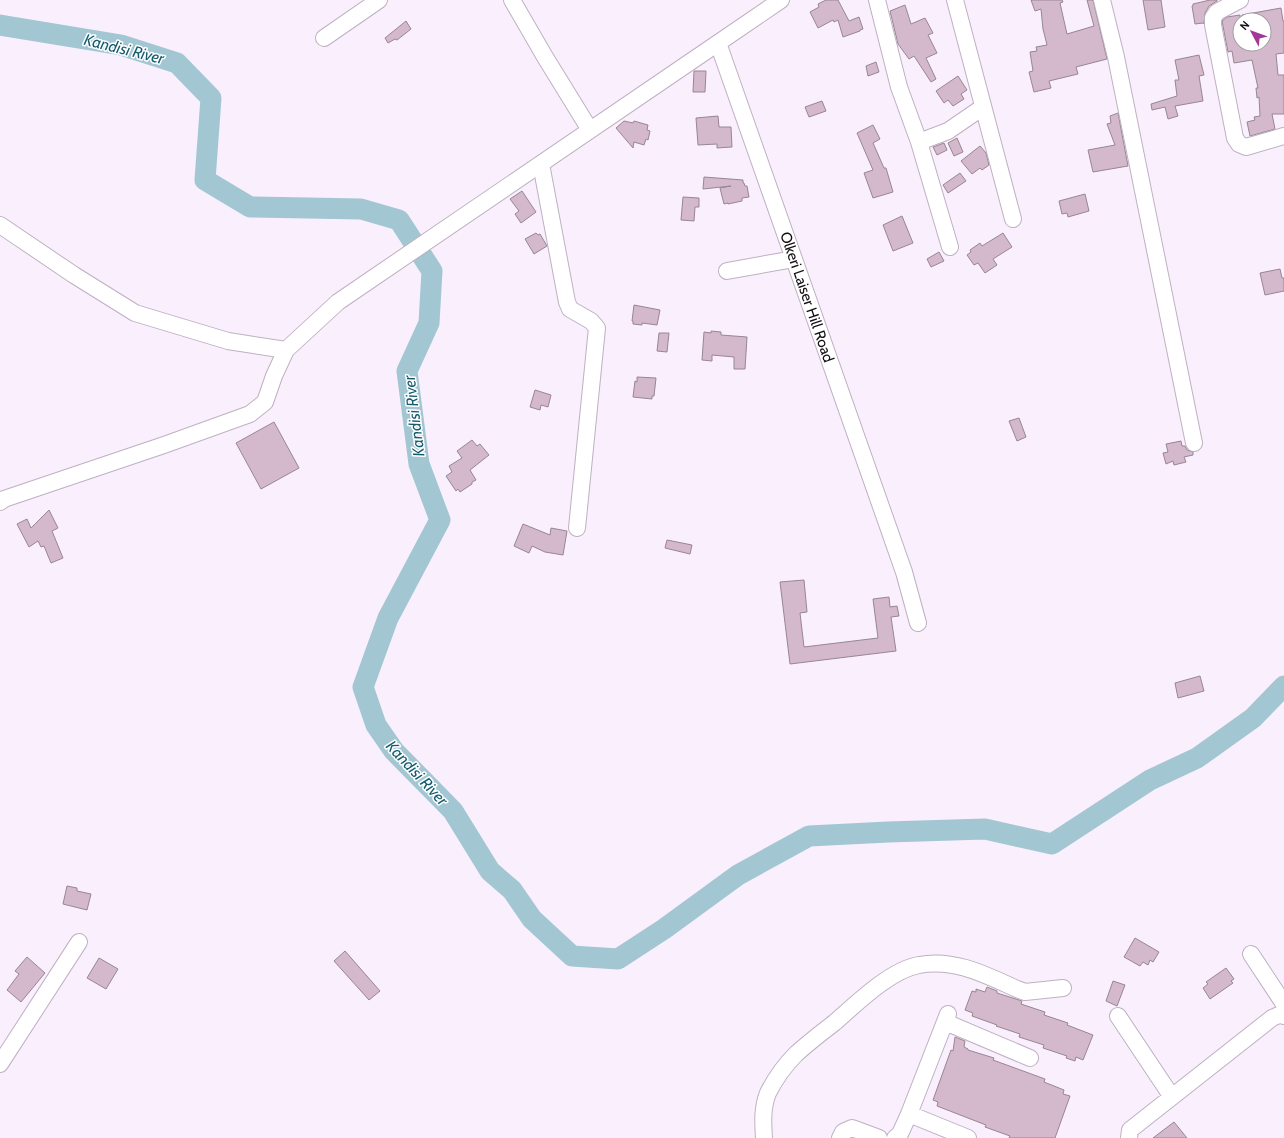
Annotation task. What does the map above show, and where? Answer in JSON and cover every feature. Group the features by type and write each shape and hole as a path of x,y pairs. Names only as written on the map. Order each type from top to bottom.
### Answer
{"street":[{"path":"324,38 379,0"},
{"path":"512,0 590,130"},
{"path":"0,502 4,499 164,445 250,414 265,402 274,376 286,350 338,302 781,0"},
{"path":"877,0 899,87 919,142 950,247"},
{"path":"955,0 1013,219"},
{"path":"1102,0 1116,57 1194,443"},
{"path":"1240,0 1217,12 1213,18 1213,25 1235,138 1239,144 1246,147 1284,136"},
{"name":"Olkeri Laiser Hill Road","path":"718,43 904,572 918,623"},
{"path":"919,142 948,131 983,107"},
{"path":"541,164 567,302 570,309 591,321 597,328 576,528"},
{"path":"0,225 74,275 135,313 228,341 286,350"},
{"path":"727,271 794,259"},
{"path":"0,1064 79,942"},
{"path":"1129,1138 1130,1130 1272,1018 1283,1012 1251,954"},
{"path":"764,1138 763,1110 768,1094 776,1078 797,1054 879,984 897,974 917,965 946,965 972,969 1017,990 1025,992 1063,988"},
{"path":"1118,1016 1172,1097"},
{"path":"895,1138 900,1134 909,1114 946,1018 1030,1058"},
{"path":"909,1114 968,1138"},
{"path":"840,1138 843,1132 852,1128 879,1138"}],"building":[{"path":"826,0 838,0 849,21 859,17 863,29 843,37 838,20 834,22 833,20 818,28 810,12 819,7 818,4"},
{"path":"1031,0 1062,0 1063,2 1060,3 1067,34 1094,26 1087,0 1093,0 1107,59 1076,67 1078,74 1049,81 1051,88 1034,92 1029,72 1033,71 1030,52 1037,51 1036,47 1047,45 1043,29 1041,9 1035,11"},
{"path":"1143,0 1161,0 1165,27 1148,30"},
{"path":"1210,0 1217,1 1209,6 1205,13 1204,24 1195,24 1193,4"},
{"path":"905,5 911,24 925,18 933,33 928,35 937,53 926,58 936,79 931,82 914,56 909,59 898,44 890,11"},
{"path":"1281,8 1284,21 1284,53 1276,54 1278,75 1284,75 1284,114 1272,114 1275,129 1250,136 1247,122 1255,120 1254,117 1260,116 1259,97 1257,98 1256,88 1258,88 1252,60 1234,63 1232,52 1272,52 1272,12 1259,12"},
{"path":"1232,16 1232,51 1228,52 1222,21 1227,17"},
{"path":"406,21 411,29 397,40 395,39 388,43 385,38"},
{"path":"1199,55 1204,75 1199,76 1203,101 1175,106 1178,116 1168,119 1165,107 1152,110 1151,104 1177,96 1175,80 1179,80 1175,60"},
{"path":"876,62 879,72 868,76 866,66"},
{"path":"694,71 706,71 705,92 693,92"},
{"path":"958,76 967,90 961,94 964,99 953,106 948,100 944,103 936,91"},
{"path":"822,101 826,111 809,117 805,107"},
{"path":"1118,113 1128,166 1093,172 1088,150 1115,145 1107,124 1111,123 1110,116"},
{"path":"718,116 719,127 731,127 732,147 717,148 717,144 698,145 696,118"},
{"path":"624,121 633,123 634,121 648,125 647,130 650,131 648,140 646,139 644,145 634,142 633,148 616,128"},
{"path":"873,125 880,139 873,143 884,168 886,168 893,192 873,198 864,173 873,170 857,133"},
{"path":"957,138 963,152 954,156 948,143"},
{"path":"944,143 947,150 937,155 933,147"},
{"path":"980,146 986,153 989,165 982,170 980,168 972,174 961,161"},
{"path":"960,173 966,181 948,193 943,185"},
{"path":"704,177 743,180 745,186 747,186 749,197 742,198 742,201 724,204 720,188 731,186 703,189"},
{"path":"522,191 536,212 521,223 515,214 519,211 510,199"},
{"path":"1085,194 1089,211 1068,217 1067,213 1062,214 1059,201"},
{"path":"683,197 699,198 699,207 695,207 694,221 681,220"},
{"path":"902,216 913,243 893,251 883,225"},
{"path":"536,233 538,235 540,234 547,246 534,254 525,239"},
{"path":"1003,233 1012,247 993,259 997,265 985,273 978,263 974,265 967,255 971,252 970,250 980,243 982,246"},
{"path":"939,252 944,261 931,267 927,259"},
{"path":"1280,269 1282,278 1284,278 1284,291 1265,295 1260,273"},
{"path":"634,305 660,310 657,325 642,323 642,325 633,324"},
{"path":"711,331 721,332 721,335 747,337 745,369 734,369 734,357 712,355 712,361 702,360 704,332 711,333"},
{"path":"659,333 669,333 667,352 657,351"},
{"path":"637,377 656,378 654,396 652,396 652,399 633,397"},
{"path":"535,390 551,395 548,407 541,405 540,410 530,407"},
{"path":"1019,418 1026,437 1017,441 1009,421"},
{"path":"274,422 299,468 261,489 236,443"},
{"path":"472,440 477,446 480,444 489,455 470,470 476,480 460,492 458,489 456,491 446,476 452,472 449,466 462,458 457,451"},
{"path":"1181,441 1182,446 1185,446 1187,450 1193,452 1193,455 1184,457 1186,462 1174,465 1173,461 1166,464 1163,453 1168,452 1166,444"},
{"path":"49,510 58,528 52,531 63,558 51,563 44,546 41,547 38,541 29,547 17,524 27,519 31,528"},
{"path":"523,524 550,535 551,528 567,531 563,555 545,552 532,546 529,553 514,546"},
{"path":"667,540 692,545 690,554 665,548"},
{"path":"804,580 807,612 800,613 804,647 878,638 873,599 889,597 890,607 897,606 899,616 891,617 896,651 790,664 780,582"},
{"path":"1200,676 1204,691 1178,698 1175,683"},
{"path":"67,886 77,888 77,891 91,894 87,910 63,904"},
{"path":"1135,938 1159,952 1153,962 1150,960 1148,965 1143,962 1140,966 1124,957"},
{"path":"345,951 380,991 369,1000 334,961"},
{"path":"27,957 45,973 21,1002 7,990 19,974 15,971"},
{"path":"99,958 118,969 106,989 87,978"},
{"path":"1226,968 1234,979 1231,981 1233,983 1210,999 1203,988 1208,984 1206,982"},
{"path":"1113,981 1125,985 1117,1006 1106,1001"},
{"path":"987,987 997,991 997,993 1022,1001 1021,1004 1045,1012 1044,1015 1068,1023 1067,1025 1093,1035 1083,1060 1076,1057 1075,1061 1066,1058 1067,1056 1043,1048 1044,1045 1019,1037 1020,1034 972,1016 973,1013 965,1010 972,991 976,992 976,989 985,992"},
{"path":"955,1037 965,1041 964,1047 968,1050 994,1058 993,1060 1045,1079 1044,1082 1064,1090 1063,1094 1070,1096 1055,1138 1009,1138 1010,1136 985,1127 986,1125 937,1106 938,1102 933,1100 951,1050 953,1051"},
{"path":"1174,1122 1187,1138 1153,1138"}],"waterway":[{"name":"Kandisi River","path":"0,25 121,45 177,63 211,98 205,180 250,207 361,209 399,220 432,271 429,323 407,371 419,464 440,520 388,618 363,687 376,725 394,751 453,811 490,871 512,890 532,919 572,956 618,959 664,929 738,875 809,836 985,829 1052,844 1150,780 1197,758 1253,718 1284,686"}]}
